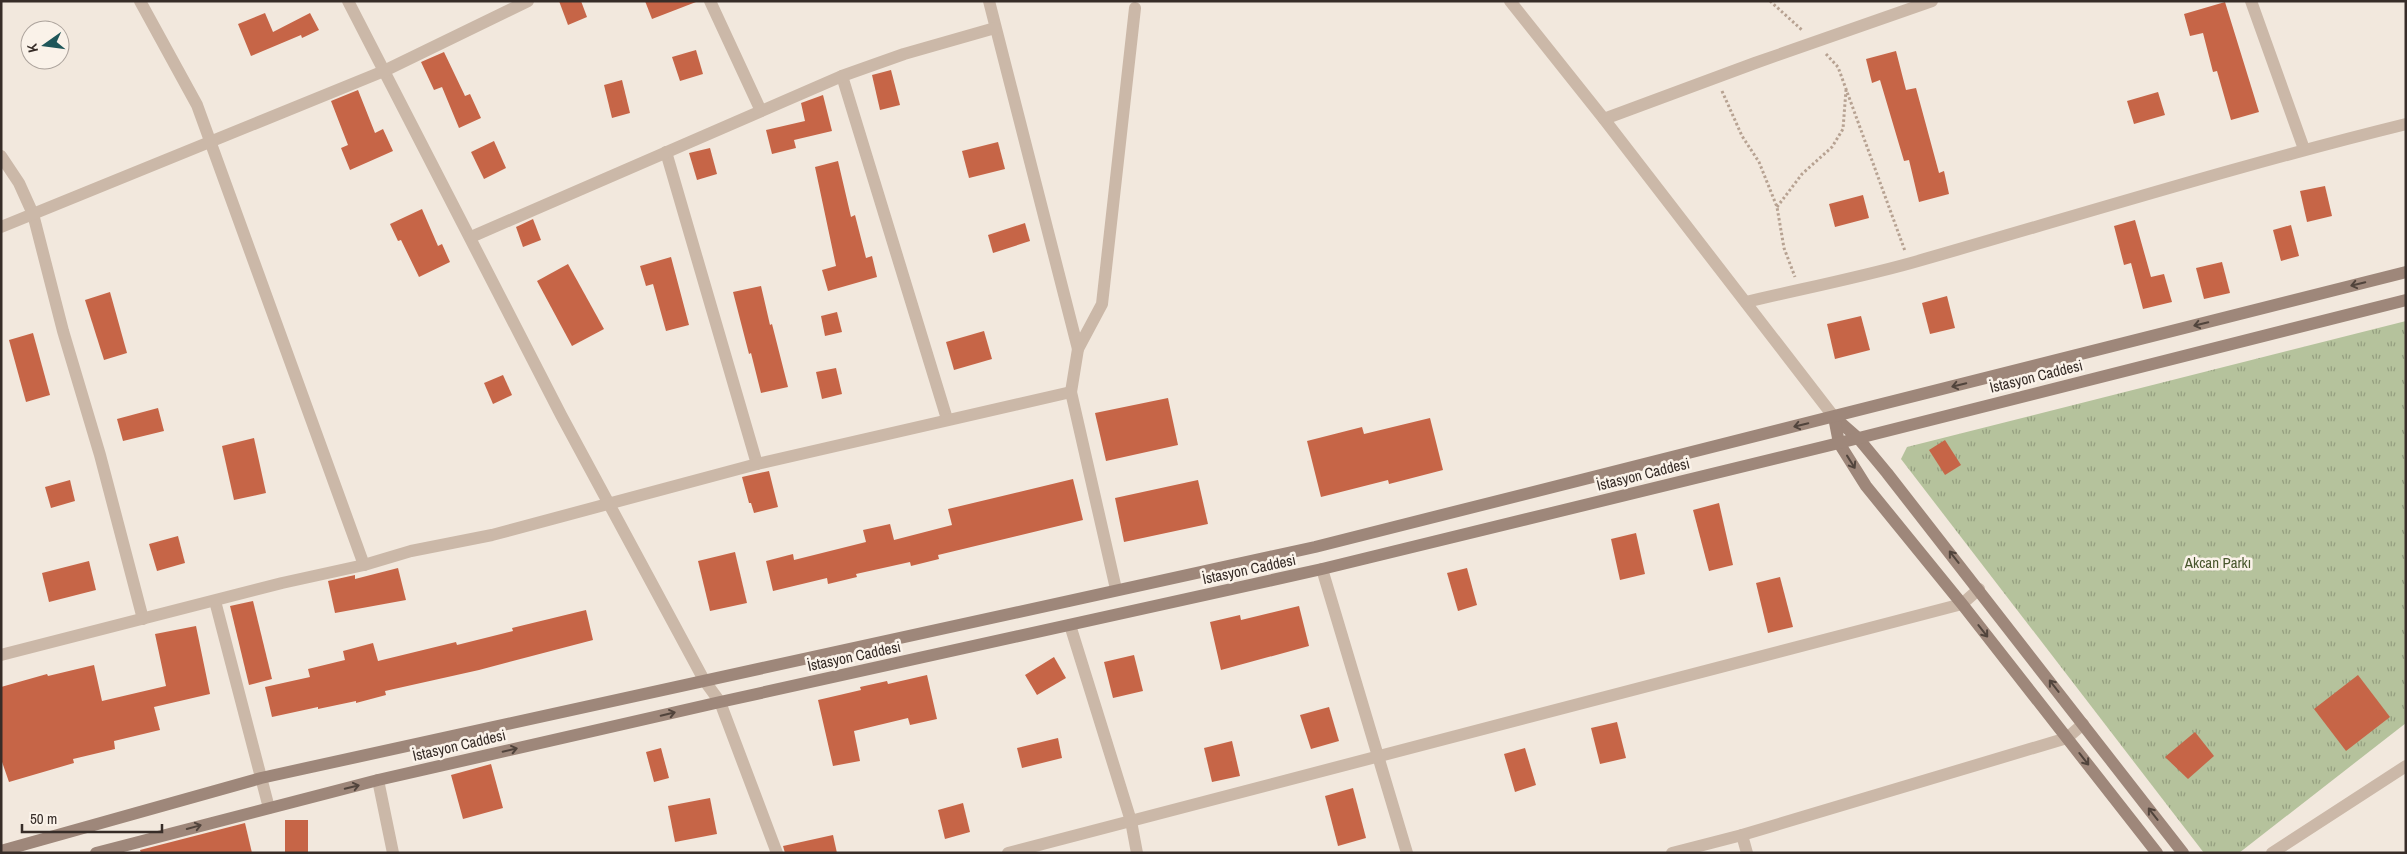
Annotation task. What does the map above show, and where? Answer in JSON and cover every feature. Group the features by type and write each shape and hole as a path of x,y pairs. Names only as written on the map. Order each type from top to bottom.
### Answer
{"main road":[{"path":"1,850 261,778 1315,546 2406,272"},
{"name":"İstasyon Caddesi","path":"96,853 378,780 720,702 1322,569 1839,443 2406,300"},
{"path":"1834,417 1858,438 1979,589 2183,853"},
{"path":"1834,417 1839,443 1866,486 1962,604 2157,853"}],"street":[{"path":"140,1 197,105 364,565"},
{"path":"348,1 608,502 704,680 720,702 777,853"},
{"path":"1,227 384,71 528,1"},
{"path":"710,1 761,111"},
{"path":"989,1 1078,349"},
{"path":"1510,1 1604,119 1834,417"},
{"path":"1604,119 1932,1"},
{"path":"2251,1 2304,149"},
{"path":"1116,590 1071,392 1078,349 1102,304 1134,8"},
{"path":"471,237 842,76 904,54 996,28"},
{"path":"842,76 948,419"},
{"path":"1746,302 1909,263 2094,208 2304,149 2406,124"},
{"path":"666,152 757,464"},
{"path":"1,156 19,183 33,214 63,331 100,455 143,619"},
{"path":"1,655 364,565 411,551 492,535 608,502 757,464 1071,392"},
{"path":"1322,569 1408,853"},
{"path":"1008,853 1962,604 1979,589"},
{"path":"215,601 269,808"},
{"path":"1070,625 1131,821 1137,853"},
{"path":"1672,853 1742,835 2067,738 2083,724"},
{"path":"2272,853 2406,766"},
{"path":"378,780 393,853"},
{"path":"1742,835 1747,853"}],"path":[{"path":"1770,1 1838,67 1909,263"},
{"path":"1717,77 1742,136 1759,162 1777,207 1784,248 1800,289"},
{"path":"1777,207 1802,174 1832,147 1843,129 1846,90"}],"green space":[{"name":"Akcan Parkı","path":"2406,321 2406,723 2239,853 2204,853 1901,459 1907,447"}],"building":[{"path":"559,1 581,1 587,17 568,25"},
{"path":"645,1 696,1 696,2 652,19"},
{"path":"2225,2 2259,112 2231,120 2217,71 2213,72 2203,33 2190,36 2184,14"},
{"path":"265,13 273,32 310,13 319,30 302,38 301,35 251,56 238,24"},
{"path":"696,50 703,74 680,81 672,57"},
{"path":"1896,51 1906,90 1916,88 1939,173 1944,171 1949,194 1919,202 1909,160 1904,161 1880,80 1872,83 1866,59"},
{"path":"444,52 465,96 470,94 481,118 459,128 442,87 434,90 421,62"},
{"path":"891,70 900,105 880,110 872,75"},
{"path":"622,80 630,113 612,118 604,85"},
{"path":"358,90 375,133 383,129 393,151 350,170 341,148 348,145 331,101"},
{"path":"2158,92 2165,115 2134,124 2127,101"},
{"path":"823,95 832,131 794,140 796,148 772,154 766,130 805,121 801,103"},
{"path":"494,141 506,168 484,179 471,152"},
{"path":"998,142 1005,169 969,178 962,151"},
{"path":"710,148 717,174 697,180 689,153"},
{"path":"838,161 851,217 855,215 866,258 872,256 877,277 828,291 822,270 836,266 815,167"},
{"path":"2325,186 2332,216 2307,222 2300,191"},
{"path":"1863,195 1869,218 1835,227 1829,204"},
{"path":"422,209 438,246 442,244 450,262 419,277 401,240 398,241 390,224"},
{"path":"533,219 541,240 523,247 516,227"},
{"path":"2135,220 2151,277 2164,274 2172,302 2143,309 2131,263 2124,265 2114,226"},
{"path":"1025,223 1030,241 993,253 988,235"},
{"path":"2291,225 2299,256 2281,261 2273,230"},
{"path":"671,257 689,325 666,331 653,284 646,286 640,266"},
{"path":"2222,262 2230,293 2204,299 2196,268"},
{"path":"568,264 604,329 572,346 537,281"},
{"path":"761,286 788,387 761,393 733,292"},
{"path":"110,292 127,353 104,360 85,300"},
{"path":"1947,296 1955,328 1930,334 1922,303"},
{"path":"837,312 842,332 825,336 821,316"},
{"path":"1861,316 1870,350 1835,359 1827,324"},
{"path":"984,331 992,359 954,370 946,342"},
{"path":"33,333 50,395 26,402 9,340"},
{"path":"836,368 842,394 822,399 816,372"},
{"path":"503,375 512,395 493,404 484,383"},
{"path":"1168,398 1178,445 1106,461 1095,413"},
{"path":"158,408 164,431 123,441 117,419"},
{"path":"1430,418 1443,470 1389,484 1388,480 1321,497 1307,441 1362,427 1364,434"},
{"path":"254,438 266,493 234,500 222,446"},
{"path":"1945,440 1961,465 1945,475 1929,450"},
{"path":"769,471 778,507 754,513 751,503 749,503 742,477"},
{"path":"1073,479 1083,520 938,555 939,559 911,566 910,562 856,574 857,577 828,584 827,578 773,591 766,561 793,554 794,560 866,542 863,530 890,524 894,540 952,525 948,509"},
{"path":"70,480 75,501 51,508 45,487"},
{"path":"1198,480 1208,524 1124,542 1115,498"},
{"path":"1719,503 1733,565 1709,571 1693,510"},
{"path":"1636,533 1645,574 1620,580 1611,539"},
{"path":"178,536 185,563 157,571 149,544"},
{"path":"735,552 747,603 710,611 698,561"},
{"path":"89,561 96,590 49,602 42,573"},
{"path":"398,568 406,600 335,613 328,581 355,575 355,579"},
{"path":"1467,568 1477,605 1458,611 1447,573"},
{"path":"1780,577 1793,627 1768,633 1756,583"},
{"path":"253,601 272,679 249,685 230,606"},
{"path":"1299,606 1309,646 1221,670 1210,622 1240,615 1241,620"},
{"path":"586,610 593,640 479,670 385,691 386,695 356,703 356,701 318,709 318,707 272,717 265,687 310,677 308,669 345,660 343,651 373,643 378,661 456,642 457,645 513,631 512,628"},
{"path":"196,626 210,694 154,707 160,730 114,741 115,749 73,759 74,763 9,782 1,759 1,687 47,674 48,676 94,665 102,701 166,686 155,634"},
{"path":"1134,655 1143,691 1113,698 1104,662"},
{"path":"1054,657 1066,678 1037,695 1025,675"},
{"path":"927,675 937,719 910,725 908,718 854,731 860,761 833,766 818,700 861,690 860,687 887,681 888,684"},
{"path":"2358,675 2390,717 2346,751 2314,709"},
{"path":"1329,707 1339,741 1311,749 1300,715"},
{"path":"1617,722 1626,758 1600,764 1591,728"},
{"path":"2195,732 2214,756 2188,779 2165,757"},
{"path":"1058,738 1062,758 1022,768 1017,748"},
{"path":"1232,741 1240,776 1212,782 1204,748"},
{"path":"661,748 669,778 654,782 646,752"},
{"path":"1525,748 1536,785 1515,792 1504,754"},
{"path":"491,764 503,808 463,819 451,775"},
{"path":"1353,788 1366,838 1338,846 1325,796"},
{"path":"710,798 717,834 675,842 668,806"},
{"path":"963,803 970,832 945,839 938,810"},
{"path":"285,820 308,820 308,853 285,853"},
{"path":"245,823 252,853 141,853 140,850"},
{"path":"833,835 837,853 785,853 783,846"}]}
